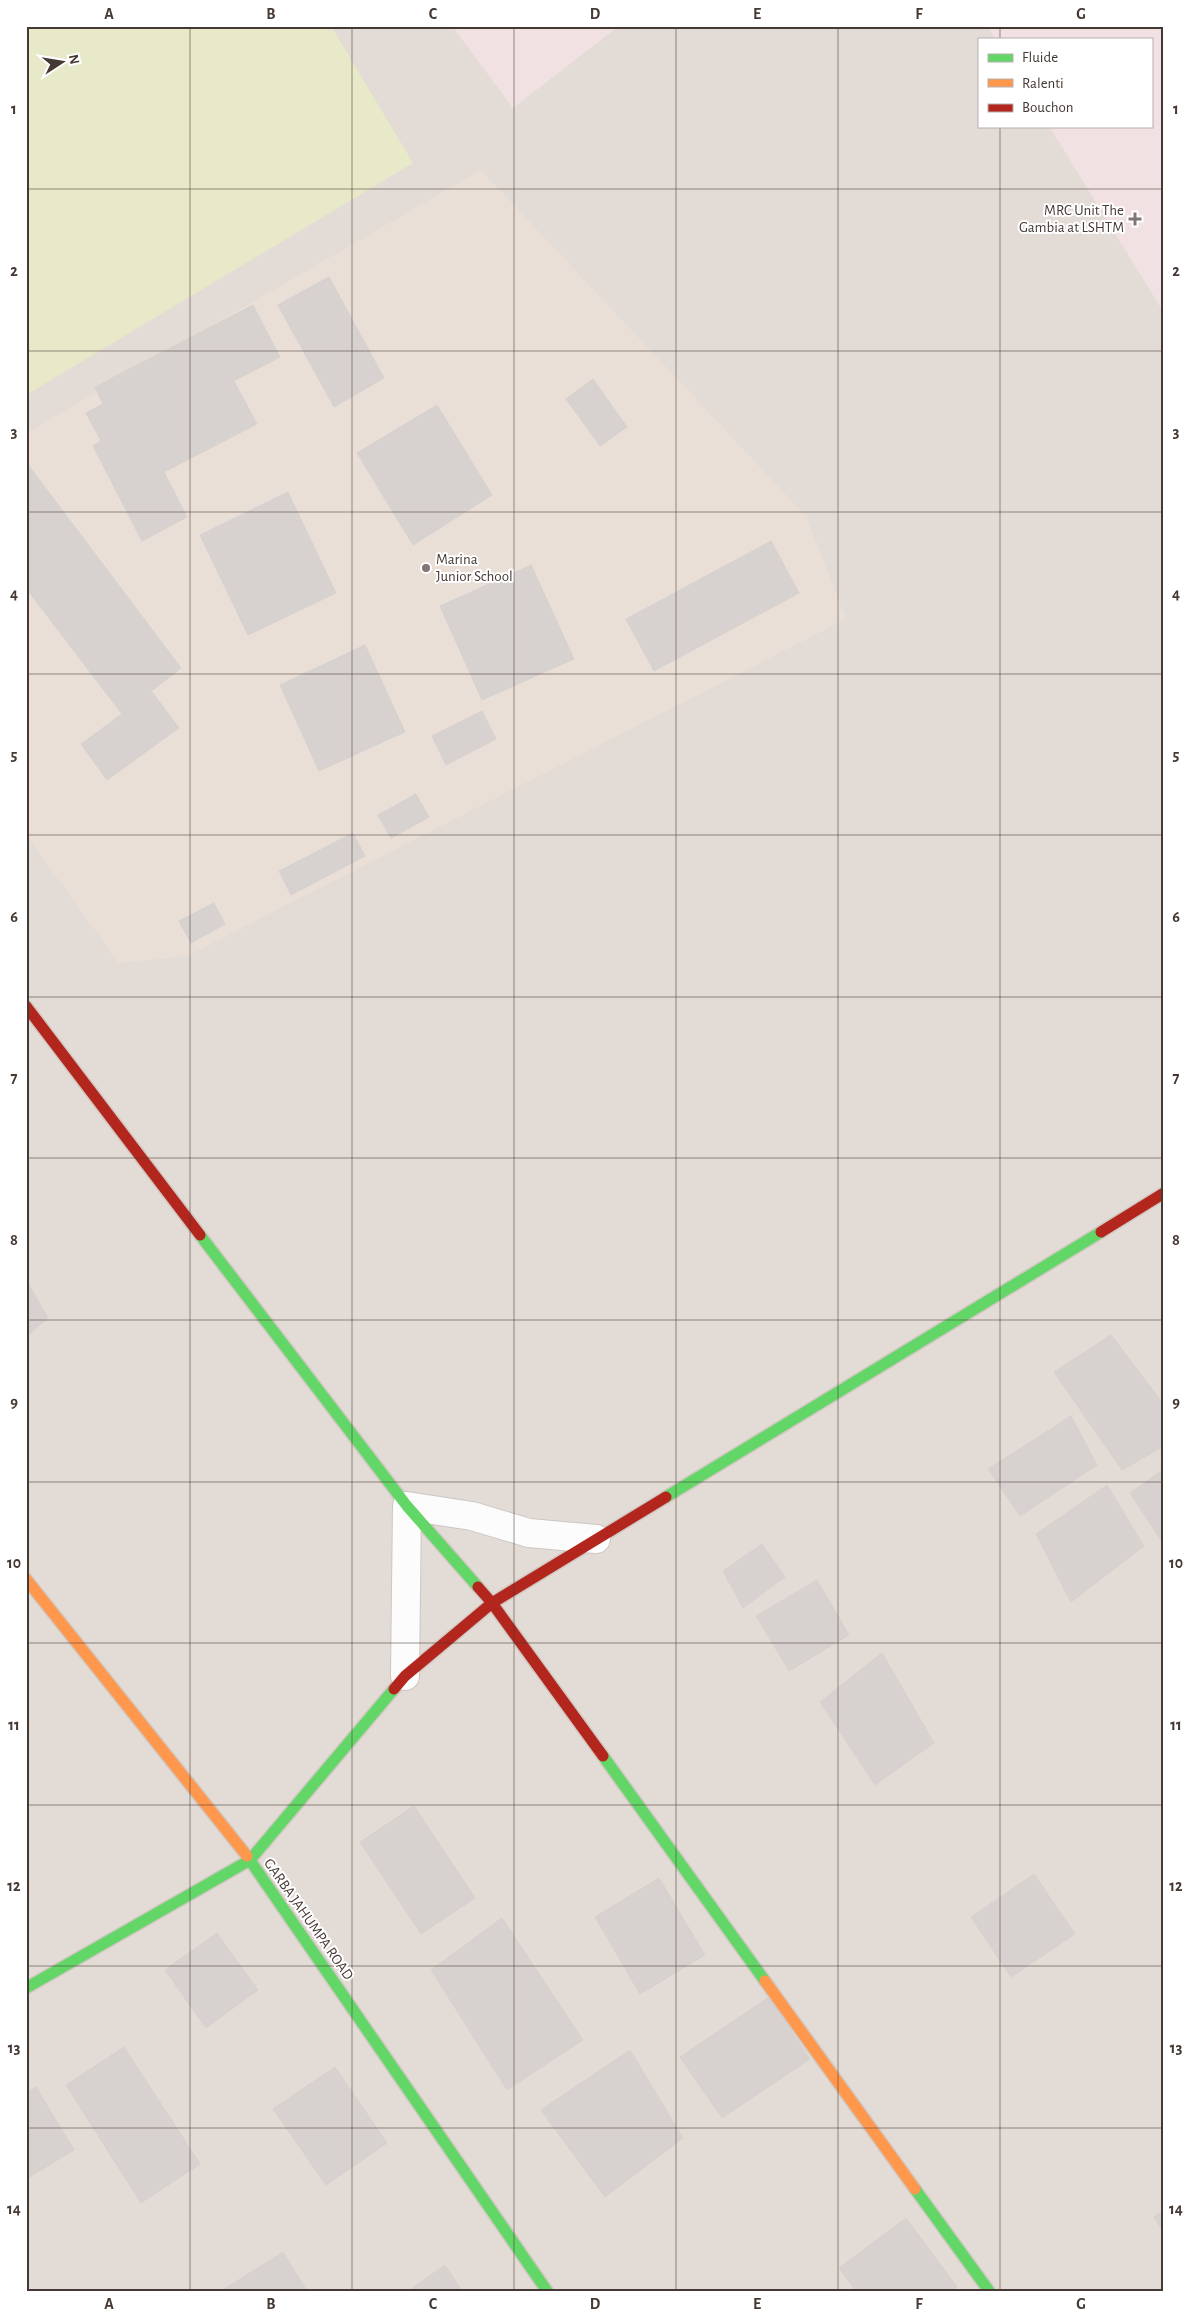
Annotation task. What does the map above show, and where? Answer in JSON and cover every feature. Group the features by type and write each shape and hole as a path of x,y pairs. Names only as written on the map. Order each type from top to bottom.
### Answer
{"street":[{"path":"26,1006 407,1506 492,1603 989,2291"},
{"path":"26,1988 250,1860 405,1676 492,1603 1164,1193"},
{"path":"407,1506 472,1516 529,1533 596,1540"},
{"path":"405,1676 407,1506"},
{"name":"GARBA JAHUMPA ROAD","path":"26,1579 250,1860 547,2291"}],"shaded area":[{"path":"26,26 1164,26 1164,2291 26,2291"},
{"path":"452,26 619,26 513,108"},
{"name":"MRC Unit The Gambia at LSHTM","path":"987,26 1164,26 1164,313 1050,128 1152,128 1152,38 994,38"},
{"name":"Marina Junior School","path":"481,170 806,516 846,619 187,956 119,963 26,835 26,433"}],"green space":[{"path":"26,26 331,26 413,163 26,395"}],"building":[{"path":"329,277 384,378 334,407 278,305"},
{"path":"253,305 280,357 234,381 257,424 164,472 187,517 142,541 93,446 101,441 86,413 103,404 95,387"},
{"path":"593,379 627,427 600,446 566,399"},
{"path":"437,405 492,495 413,545 357,453"},
{"path":"26,462 181,668 122,714 26,588"},
{"path":"288,492 336,593 248,635 200,535"},
{"path":"771,541 799,593 654,671 626,619"},
{"path":"531,565 574,659 482,700 440,606"},
{"path":"365,645 405,732 319,771 280,685"},
{"path":"152,692 179,728 107,780 81,744"},
{"path":"482,711 496,739 446,765 432,736"},
{"path":"416,794 429,817 391,838 378,815"},
{"path":"353,833 365,856 291,895 279,871"},
{"path":"214,903 225,924 191,943 179,921"},
{"path":"26,1280 48,1318 26,1337"},
{"path":"1111,1335 1164,1405 1164,1446 1122,1470 1054,1372"},
{"path":"1071,1416 1097,1465 1020,1516 988,1469"},
{"path":"1164,1469 1164,1545 1130,1493"},
{"path":"1107,1485 1144,1546 1071,1602 1036,1534"},
{"path":"762,1544 785,1577 743,1608 723,1571"},
{"path":"817,1580 849,1635 789,1671 756,1616"},
{"path":"882,1653 934,1743 875,1785 820,1702"},
{"path":"414,1806 475,1898 421,1934 360,1842"},
{"path":"1034,1874 1075,1934 1011,1977 971,1917"},
{"path":"659,1878 705,1955 640,1994 595,1917"},
{"path":"502,1918 583,2040 507,2090 431,1970"},
{"path":"217,1933 258,1990 206,2028 165,1970"},
{"path":"769,1997 810,2059 722,2118 680,2057"},
{"path":"124,2047 200,2164 141,2203 66,2085"},
{"path":"630,2050 683,2138 605,2197 541,2110"},
{"path":"335,2067 387,2143 326,2185 273,2109"},
{"path":"36,2087 74,2150 26,2179 26,2093"},
{"path":"1164,2211 1164,2233 1154,2217"},
{"path":"906,2218 957,2287 952,2291 856,2291 839,2268"},
{"path":"283,2252 307,2291 221,2291"},
{"path":"445,2265 462,2291 408,2291"}],"traffic: fast":[{"path":"666,1497 1101,1232"},
{"path":"200,1235 407,1506 478,1587"},
{"path":"26,1988 250,1860 394,1689"},
{"path":"603,1756 765,1981"},
{"path":"247,1856 547,2291"},
{"path":"915,2189 989,2291"}],"traffic: slow":[{"path":"26,1579 247,1856"},
{"path":"765,1981 915,2189"}],"traffic: jam":[{"path":"26,1006 200,1235"},
{"path":"1101,1232 1164,1193"},
{"path":"394,1689 405,1676 492,1603 666,1497"},
{"path":"478,1587 492,1603 603,1756"}],"place":[{"name":"MRC Unit The Gambia at LSHTM","path":"1135,219"},
{"name":"Marina Junior School","path":"426,568"}]}
